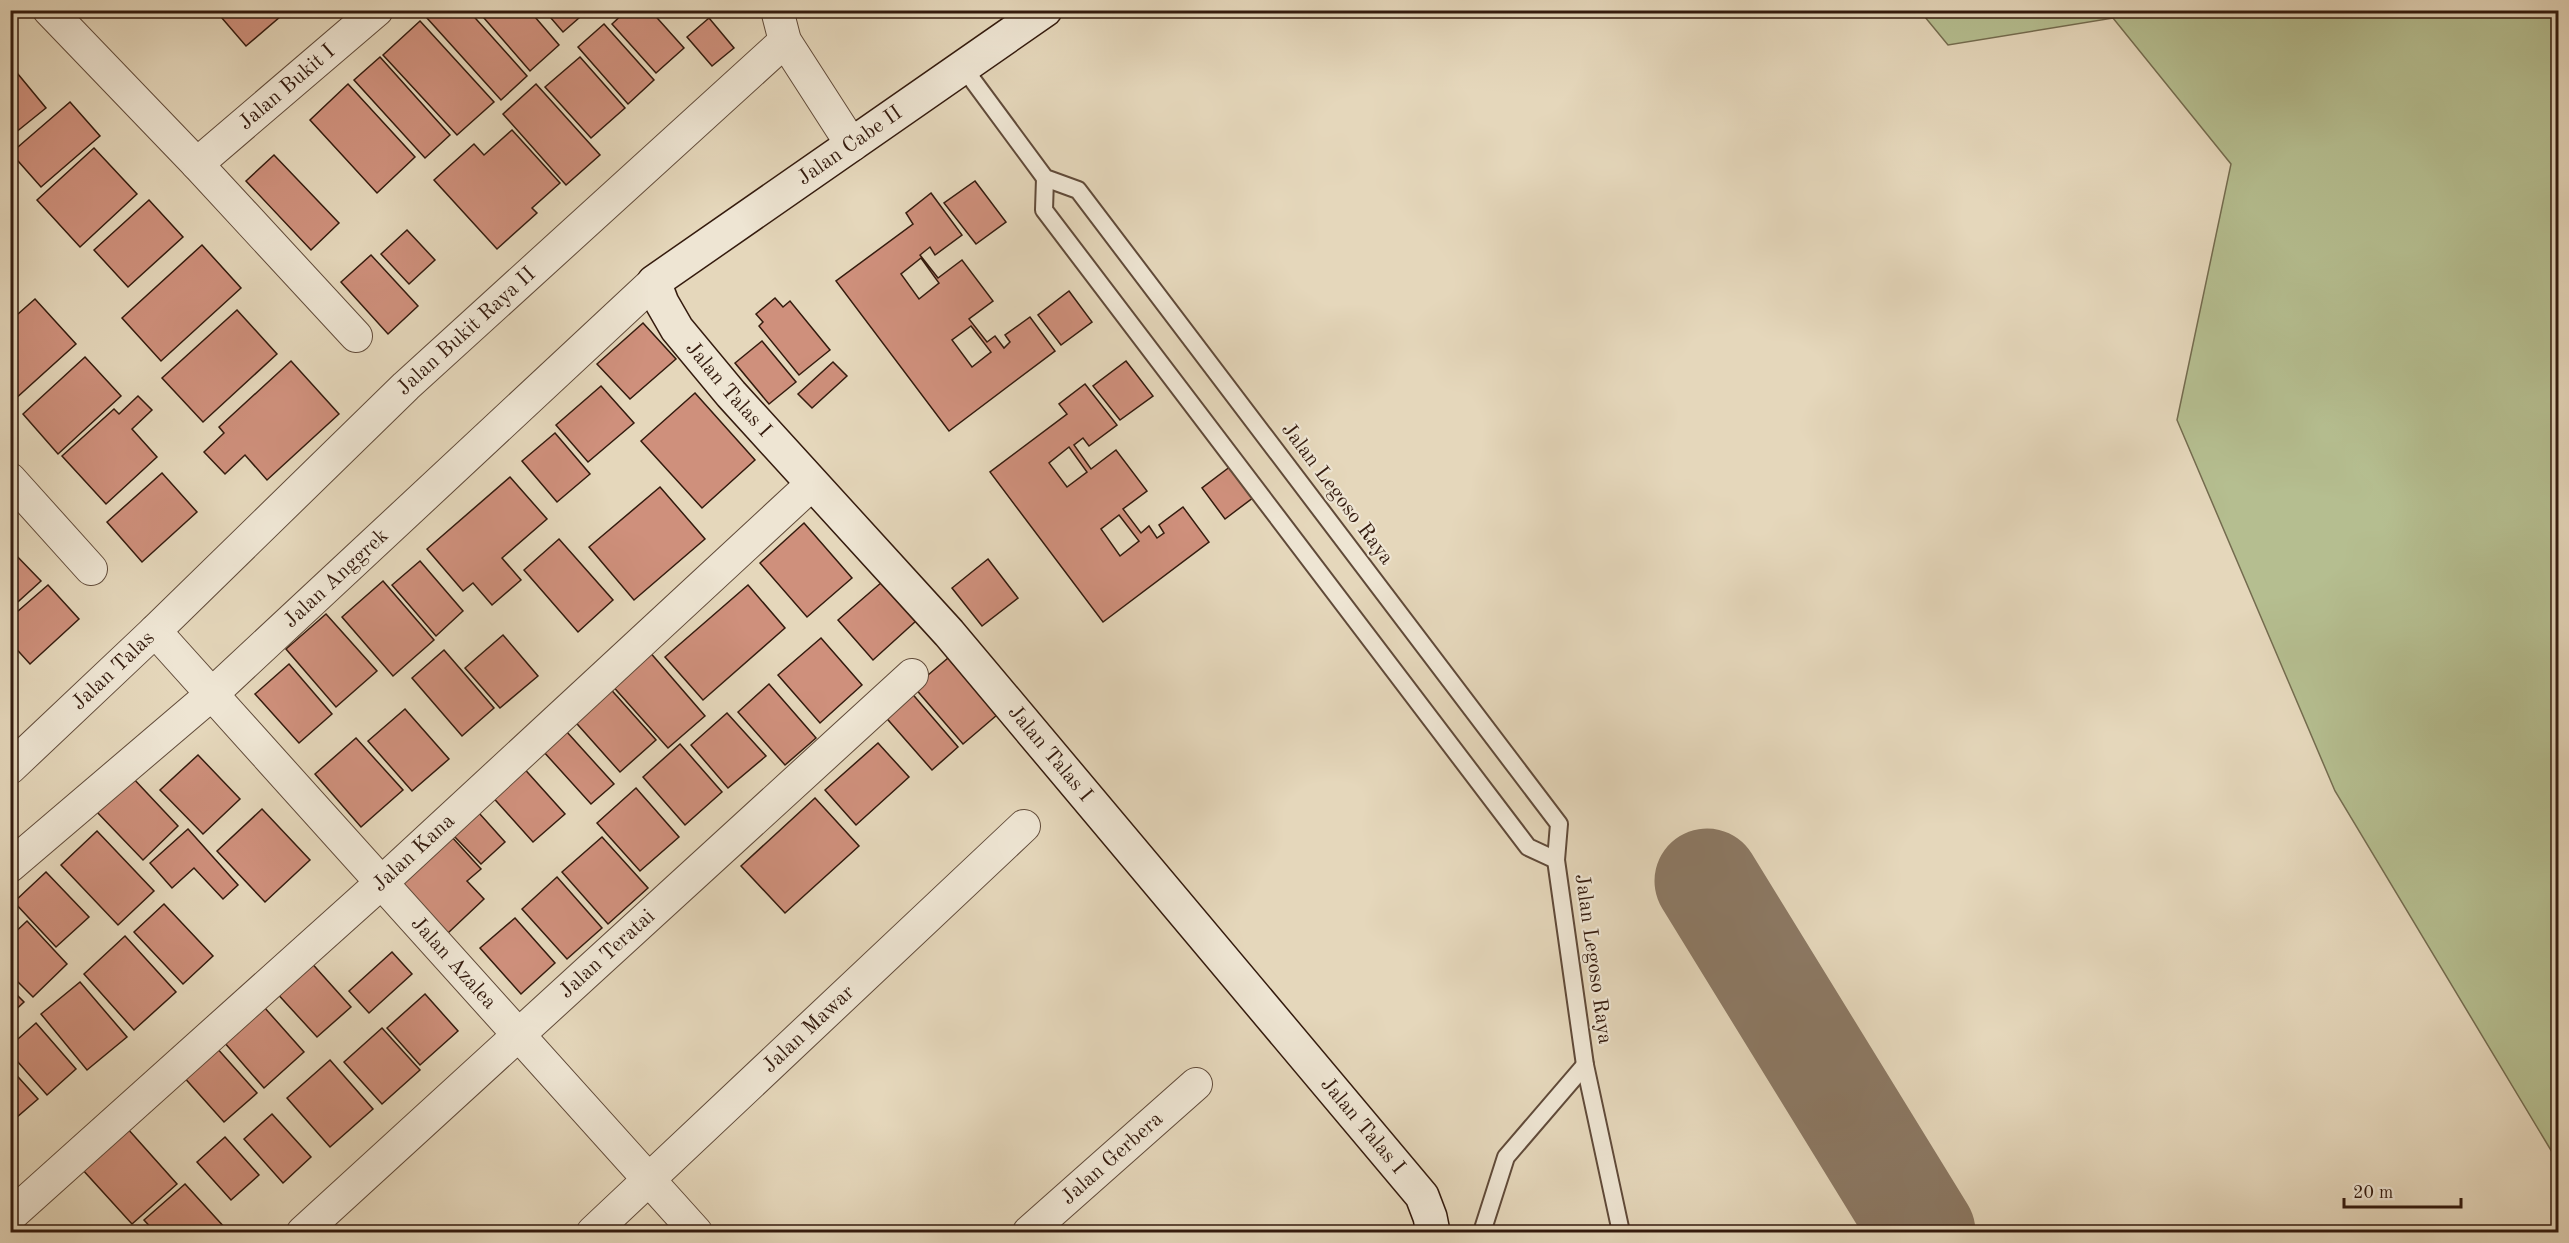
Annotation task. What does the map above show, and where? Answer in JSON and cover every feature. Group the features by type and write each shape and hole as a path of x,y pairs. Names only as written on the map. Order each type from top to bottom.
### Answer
{"street":[{"path":"49,10 197,164 356,336"},
{"name":"Jalan Bukit I","path":"197,164 377,10"},
{"path":"777,10 785,41 852,145"},
{"name":"Jalan Cabe II","path":"654,282 1045,10"},
{"name":"Jalan Bukit Raya II","path":"155,631 406,386 785,41"},
{"name":"Jalan Talas I","path":"654,282 662,303 677,329 731,394 949,633 1422,1196 1433,1233"},
{"name":"Jalan Anggrek","path":"10,866 212,694 654,282"},
{"path":"10,478 91,569"},
{"name":"Jalan Kana","path":"10,1216 381,883 812,484"},
{"name":"Jalan Talas","path":"10,768 155,631 212,694"},
{"name":"Jalan Teratai","path":"303,1233 912,675"},
{"name":"Jalan Azalea","path":"212,694 696,1233"},
{"name":"Jalan Mawar","path":"593,1233 1024,826"},
{"name":"Jalan Gerbera","path":"1029,1233 1196,1084"}],"lane":[{"path":"963,67 1045,178"},
{"name":"Jalan Legoso Raya","path":"1556,860 1528,847 1044,210 1045,178 1078,190 1559,824 1556,860 1585,1065 1621,1233"},
{"name":"Jalan Legoso Raya","path":"1482,1233 1506,1157 1585,1065"}],"green space":[{"path":"1920,11 2558,11 2558,1162 2335,791 2177,420 2231,164 2113,18 1948,45"}],"building":[{"path":"215,10 288,10 246,46"},
{"path":"436,10 468,10 527,76 501,100 427,18"},
{"path":"477,10 529,10 559,45 530,71"},
{"path":"544,10 588,10 563,32"},
{"path":"627,10 650,10 684,48 656,73 612,24"},
{"path":"709,18 734,48 712,66 687,37"},
{"path":"420,21 494,102 457,135 383,55"},
{"path":"604,24 654,80 628,104 578,47"},
{"path":"380,57 450,135 425,158 354,80"},
{"path":"580,57 625,108 591,138 545,87"},
{"path":"13,68 46,108 10,137 10,70"},
{"path":"348,84 415,157 377,193 310,120"},
{"path":"536,84 600,155 566,185 503,114"},
{"path":"70,102 100,136 41,187 11,153"},
{"path":"512,130 560,183 532,208 537,213 497,249 434,180 474,144 484,155"},
{"path":"94,148 137,194 80,247 37,200"},
{"path":"274,155 339,223 311,250 246,181"},
{"path":"975,181 1006,222 976,244 944,203"},
{"path":"931,193 962,235 935,255 930,247 920,255 938,278 962,260 993,301 969,319 987,342 995,336 1004,348 1010,342 1005,335 1030,317 1055,351 949,431 836,281 913,224 906,213","holes":["921,258 939,283 919,299 901,274","971,326 991,352 972,367 952,340"]},
{"path":"149,200 183,237 128,287 94,250"},
{"path":"407,230 435,260 409,284 381,254"},
{"path":"202,245 241,288 161,361 122,318"},
{"path":"371,255 418,306 388,334 341,282"},
{"path":"1069,291 1092,322 1061,345 1038,315"},
{"path":"775,298 783,307 790,301 830,350 799,375 759,326 763,322 756,314"},
{"path":"35,299 76,344 14,400 10,397 10,321"},
{"path":"237,310 277,354 203,422 162,378"},
{"path":"643,323 676,359 630,399 597,364"},
{"path":"762,341 796,382 769,404 735,363"},
{"path":"85,357 121,396 58,454 23,414"},
{"path":"291,361 339,414 267,480 245,455 225,474 204,452 224,433 219,427"},
{"path":"1126,361 1153,396 1120,420 1093,386"},
{"path":"833,362 847,376 812,408 798,394"},
{"path":"1085,384 1117,425 1089,446 1083,438 1074,445 1091,469 1116,450 1147,491 1123,509 1141,533 1149,526 1157,538 1164,533 1159,525 1183,507 1209,542 1103,622 990,472 1067,414 1059,404","holes":["1069,447 1087,472 1067,487 1049,463","1119,515 1139,541 1120,556 1101,529"]},
{"path":"601,386 634,423 588,462 556,425"},
{"path":"695,393 755,460 702,508 641,441"},
{"path":"138,396 152,410 132,429 157,457 106,504 62,456 114,409 119,414"},
{"path":"555,433 590,474 557,502 522,461"},
{"path":"1231,466 1254,497 1225,519 1202,488"},
{"path":"162,473 197,512 142,562 107,522"},
{"path":"510,477 547,519 502,558 521,580 492,605 473,583 463,591 427,549"},
{"path":"660,487 705,539 634,600 589,547"},
{"path":"804,523 852,578 807,617 760,563"},
{"path":"559,539 613,600 578,632 524,570"},
{"path":"10,549 41,581 10,609"},
{"path":"988,559 1018,598 982,626 952,588"},
{"path":"420,561 463,611 436,636 392,585"},
{"path":"383,581 434,640 393,676 342,617"},
{"path":"882,582 916,621 873,660 838,620"},
{"path":"48,585 79,619 30,664 10,642 10,618"},
{"path":"748,585 785,628 703,700 665,657"},
{"path":"326,614 377,671 336,707 286,649"},
{"path":"503,635 538,676 500,708 465,668"},
{"path":"821,638 862,685 820,723 778,675"},
{"path":"444,650 494,708 462,736 412,678"},
{"path":"648,650 705,716 668,748 610,683"},
{"path":"948,658 997,715 963,744 914,687"},
{"path":"289,664 332,714 299,743 255,694"},
{"path":"606,684 656,740 620,772 570,716"},
{"path":"769,684 816,738 785,765 738,712"},
{"path":"909,690 958,747 932,770 882,713"},
{"path":"405,709 449,759 412,791 368,741"},
{"path":"727,713 766,756 728,788 691,745"},
{"path":"566,731 614,784 591,804 543,751"},
{"path":"356,738 403,790 361,827 315,774"},
{"path":"878,743 909,777 856,825 825,790"},
{"path":"680,744 722,792 685,825 643,777"},
{"path":"198,755 240,799 203,834 160,790"},
{"path":"520,764 565,814 533,842 489,793"},
{"path":"131,776 178,826 143,860 95,810"},
{"path":"636,788 679,837 640,871 597,823"},
{"path":"815,798 859,846 785,913 741,866"},
{"path":"262,809 310,860 265,902 217,851"},
{"path":"479,813 505,842 481,864 454,836"},
{"path":"188,829 238,885 223,899 194,868 172,888 150,863"},
{"path":"97,831 154,891 118,925 61,865"},
{"path":"451,836 481,869 467,881 484,899 448,933 401,883"},
{"path":"602,837 648,888 608,924 562,872"},
{"path":"46,872 89,917 56,947 14,902"},
{"path":"557,877 602,928 567,959 522,909"},
{"path":"164,904 213,956 183,984 134,932"},
{"path":"515,918 555,963 521,994 480,948"},
{"path":"27,921 67,964 33,997 10,974 10,937"},
{"path":"125,936 176,992 134,1030 84,974"},
{"path":"392,952 412,974 369,1013 349,991"},
{"path":"308,959 351,1007 317,1037 274,990"},
{"path":"80,982 127,1037 87,1070 41,1014"},
{"path":"10,988 24,1002 10,1015"},
{"path":"425,994 458,1031 420,1065 387,1028"},
{"path":"264,1007 304,1052 264,1088 224,1042"},
{"path":"36,1023 76,1069 47,1095 10,1053 10,1046"},
{"path":"382,1028 420,1070 382,1104 344,1062"},
{"path":"215,1046 257,1093 224,1122 182,1075"},
{"path":"330,1060 373,1109 330,1147 287,1098"},
{"path":"10,1068 38,1099 10,1123"},
{"path":"272,1114 311,1157 283,1183 244,1139"},
{"path":"127,1128 177,1184 132,1224 82,1169"},
{"path":"225,1137 259,1175 231,1200 197,1162"},
{"path":"185,1184 225,1228 220,1232 155,1232 144,1220"}],"taxiway":[{"path":"1707,881 1923,1232"}]}
